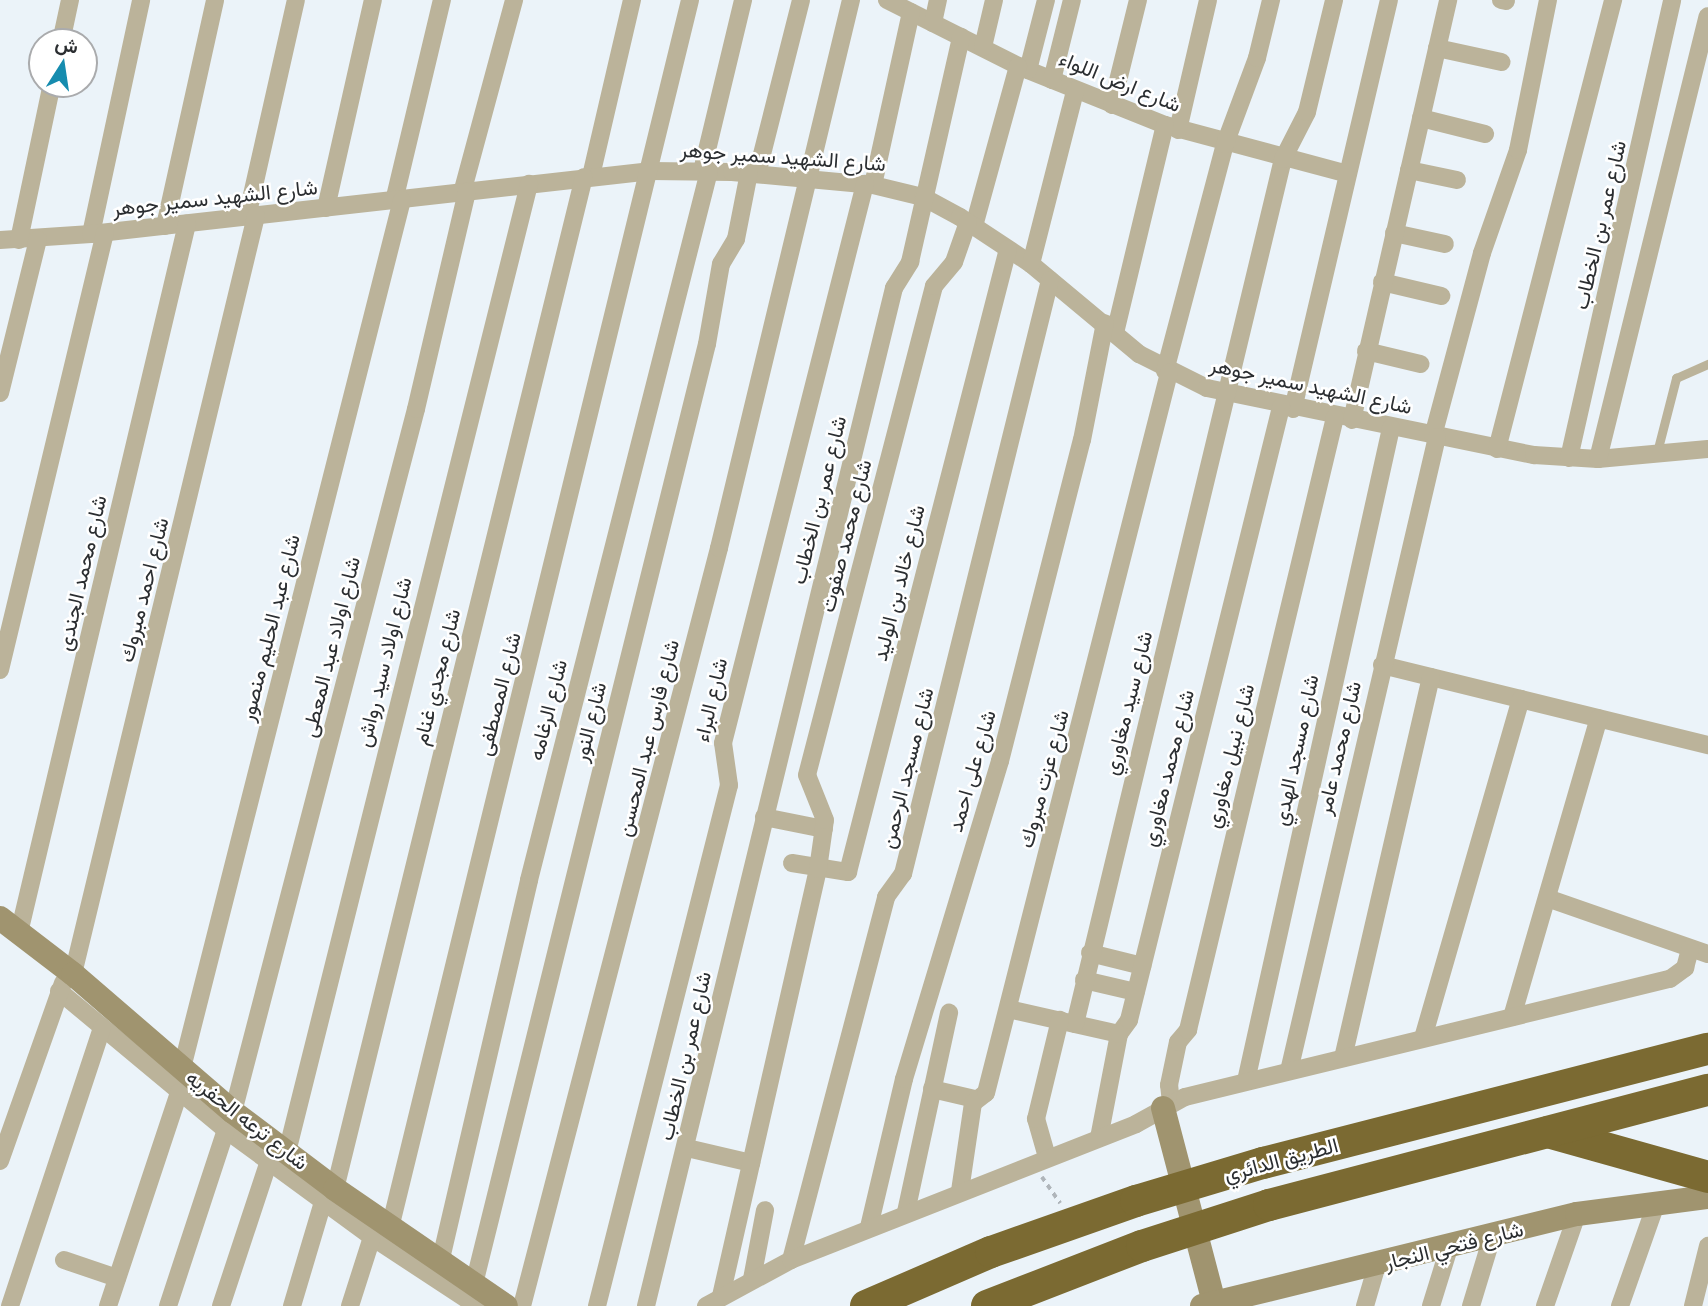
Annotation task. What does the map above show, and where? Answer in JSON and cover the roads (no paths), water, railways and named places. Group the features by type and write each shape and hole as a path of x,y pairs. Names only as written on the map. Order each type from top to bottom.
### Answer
{"highway":[{"name":"الطريق الدائري","path":"866,1306 1069,1224 1136,1201 1263,1163 1708,1049"},
{"name":"الطريق الدائري","path":"986,1306 1142,1246 1269,1205 1708,1090"},
{"path":"1547,1132 1708,1177"}],"street":[{"path":"64,28 70,0"},
{"path":"0,670 98,234 141,0"},
{"path":"166,226 215,0"},
{"name":"شارع احمد مبروك","path":"0,1161 67,979 252,217 296,0"},
{"path":"326,208 373,0"},
{"name":"شارع عبد الحليم منصور","path":"108,1306 181,1080 398,200 442,0"},
{"name":"شارع اولاد عبد المعطى","path":"168,1306 230,1121 416,409 465,193 514,0"},
{"name":"شارع مجدي غنام","path":"292,1306 329,1195 632,0"},
{"name":"شارع المصطفى","path":"350,1306 381,1233 651,171 690,0"},
{"name":"شارع الرغامه","path":"440,1263 529,880 706,171 743,0"},
{"name":"شارع النور","path":"475,1295 707,344 721,264 736,239 801,0"},
{"name":"شارع فارس عبد المحسن","path":"522,1306 712,575 851,0"},
{"path":"933,23 939,0"},
{"path":"983,47 994,0"},
{"name":"شارع محمد صفوت","path":"713,1301 751,1163 818,869 824,812 807,775 934,286 954,262 971,224 1046,0"},
{"path":"1052,80 1072,0"},
{"path":"1112,105 1138,0"},
{"name":"شارع على احمد","path":"869,1227 904,1079 1003,749 1110,328 1172,128 1208,0"},
{"name":"شارع عزت مبروك","path":"960,1191 975,1099 986,1093 1226,144 1257,58 1271,0"},
{"name":"شارع سيد مغاوري","path":"1043,1166 1036,1119 1067,1022 1084,980 1283,159 1307,113 1334,0"},
{"name":"شارع محمد مغاوري","path":"1099,1138 1119,1034 1129,1020 1348,174 1389,0"},
{"name":"شارع نبيل مغاوري","path":"1167,1106 1168,1085 1178,1042 1188,1030 1344,419 1366,351 1448,0"},
{"name":"شارع محمد عامر","path":"1289,1071 1435,436 1482,253 1518,150 1548,0"},
{"path":"1497,449 1613,0"},
{"name":"شارع عمر بن الخطاب","path":"1570,458 1672,0"},
{"name":"شارع ارض اللواء","path":"898,4 1023,68 1172,128 1348,174"},
{"name":"شارع البراء","path":"597,1306 729,785 723,743 869,185 898,4"},
{"path":"1598,459 1708,16"},
{"name":"شارع عمر بن الخطاب","path":"646,1306 687,1148 764,817 894,288 910,262 961,37"},
{"path":"1437,48 1501,62"},
{"path":"1031,264 1075,91"},
{"path":"19,240 49,98"},
{"path":"1421,118 1485,134"},
{"path":"1409,170 1457,180"},
{"name":"شارع الشهيد سمير جوهر","path":"0,240 38,240 98,234 651,171 753,174 869,185 923,197 971,224 1031,264 1167,372 1227,393 1287,408 1497,449 1570,458 1656,456 1708,449"},
{"name":"شارع اولاد سيد رواش","path":"221,1306 278,1156 529,184"},
{"name":"شارع محمد الجندى","path":"10,926 187,224"},
{"path":"1394,233 1445,244"},
{"path":"0,393 38,240"},
{"name":"شارع خالد بن الوليد","path":"792,863 848,872 1008,249"},
{"name":"شارع مسجد الرحمن","path":"791,1260 886,897 903,874 1050,280"},
{"path":"1382,282 1441,296"},
{"path":"1366,351 1420,364"},
{"name":"شارع مسجد الهدي","path":"1246,1081 1391,428"},
{"path":"1382,664 1708,745"},
{"path":"1343,1058 1431,677"},
{"path":"1423,1038 1521,699"},
{"path":"1512,1017 1600,718"},
{"path":"764,817 824,829"},
{"path":"1547,898 1708,954"},
{"name":"شارع ترعه الحفريه","path":"10,926 230,1121 381,1233 475,1295 506,1306"},
{"path":"713,1301 791,1260 960,1191 1043,1166 1167,1106 1246,1081 1676,976 1688,962 1690,949"},
{"path":"1090,953 1142,967"},
{"name":"شارع ترعه الحفريه","path":"67,979 102,1028 181,1080"},
{"path":"1084,980 1136,992"},
{"path":"1008,1009 1119,1034"},
{"path":"906,1212 949,1013"},
{"path":"10,1306 102,1028"},
{"path":"932,1089 975,1099"},
{"path":"1167,1106 1217,1303"},
{"path":"687,1148 751,1163"},
{"name":"شارع فتحي النجار","path":"1217,1303 1449,1248 1577,1214 1657,1201 1708,1197"},
{"path":"1620,1306 1657,1201"},
{"path":"752,1279 765,1210"},
{"path":"1545,1306 1577,1214"},
{"name":"شارع ترعه الحفريه","path":"381,1233 440,1263 475,1295"},
{"path":"1471,1306 1492,1237"},
{"path":"1693,1306 1708,1246"},
{"path":"1431,1306 1449,1248"},
{"path":"64,1260 117,1278"},
{"path":"1366,1306 1377,1265"}],"lane":[{"path":"1656,456 1676,378 1708,364"}]}
